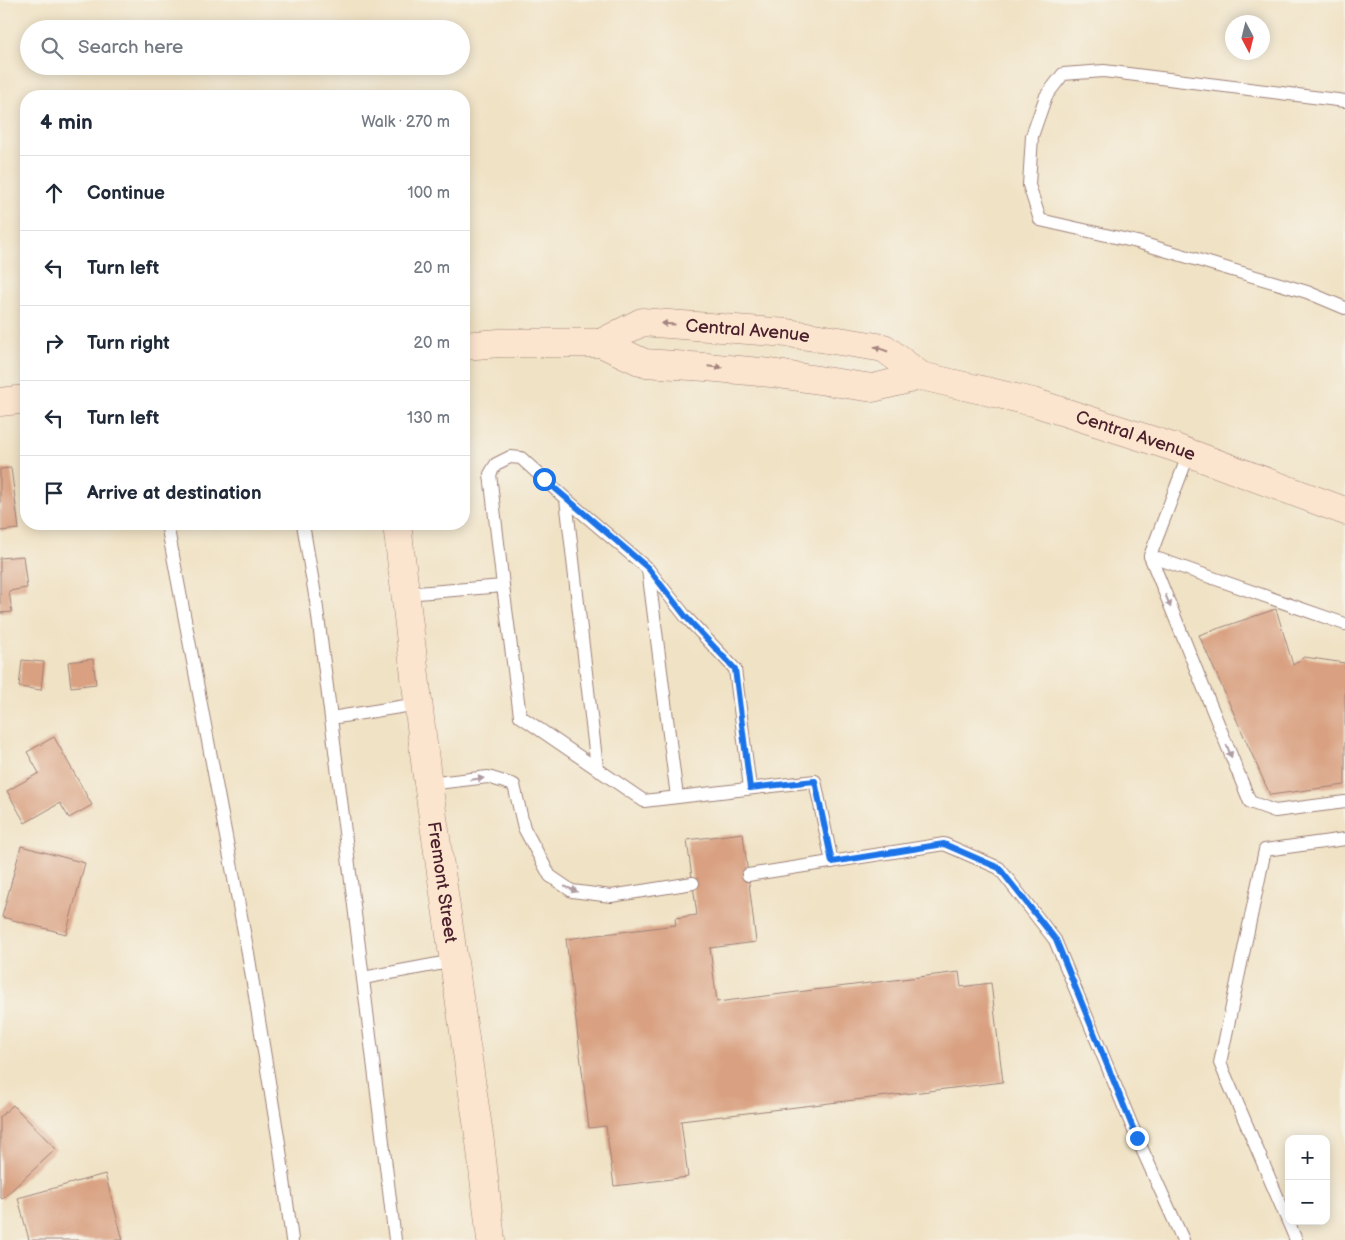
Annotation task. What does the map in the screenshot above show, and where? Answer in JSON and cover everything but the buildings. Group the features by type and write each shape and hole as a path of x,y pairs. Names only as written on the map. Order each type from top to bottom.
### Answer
{"main road":[{"name":"Central Avenue","path":"601,343 642,322 788,334 884,348 921,376 1033,402 1189,453 1345,510"},
{"name":"Central Avenue","path":"470,345 499,343 601,343 644,363 706,366 771,373 873,388 921,376"},
{"path":"0,402 20,400"},
{"name":"Fremont Street","path":"398,530 428,784 480,1142 491,1240"}],"lane":[{"path":"1345,102 1104,71 1064,74 1046,96 1032,136 1029,186 1040,220 1137,242 1307,292 1345,308"},
{"path":"1189,453 1150,556 1250,802 1275,811 1345,802"},
{"path":"750,788 735,669 686,617 648,568 566,499 521,458 510,457 496,464 490,474 520,716 644,800 815,781 832,862"},
{"path":"566,499 597,768"},
{"path":"168,530 248,953 292,1240"},
{"path":"304,530 316,601 331,718 395,1240"},
{"path":"1150,556 1345,624"},
{"path":"648,568 677,797"},
{"path":"405,594 503,586"},
{"path":"331,718 418,704"},
{"path":"428,784 488,777 514,785 524,828 550,876 572,891 611,896 693,883"},
{"path":"1296,1240 1220,1063 1265,850 1345,839"},
{"path":"748,875 944,844 999,868 1056,940 1139,1144 1183,1240"},
{"path":"363,978 454,961"}],"route":[{"path":"544,479 648,568 686,617 735,669 750,788 815,781 832,862 944,844 999,868 1056,940 1137,1138"}]}
